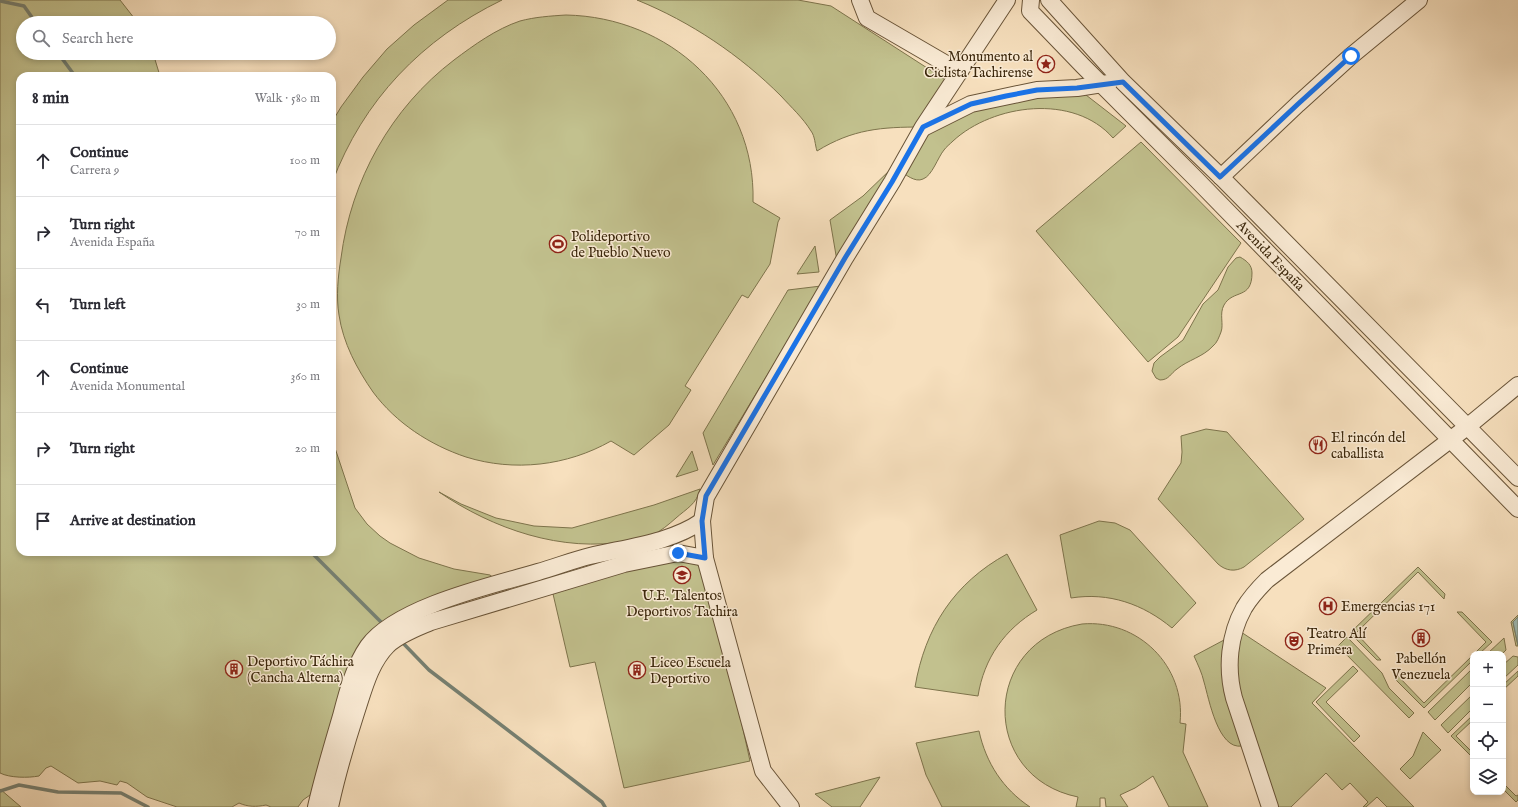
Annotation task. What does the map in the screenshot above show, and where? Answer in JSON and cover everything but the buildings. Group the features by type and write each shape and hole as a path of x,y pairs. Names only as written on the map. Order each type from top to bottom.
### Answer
{"street":[{"path":"860,0 867,18 960,72"},
{"path":"791,807 763,771 705,558 702,521 708,494 923,127 1007,0"},
{"name":"Avenida España","path":"1031,0 1030,11 1518,509"},
{"name":"Avenida España","path":"1049,0 1123,82 1220,177 1518,478"},
{"path":"1220,177 1411,2"},
{"path":"923,127 971,104 1037,90 1077,88 1123,82"},
{"path":"1270,807 1234,698 1230,681 1230,647 1238,620 1249,600 1267,580 1467,427 1518,385"},
{"path":"316,807 329,754 355,672 369,645 385,639 399,629 417,611 441,601 576,560 672,537 702,521"},
{"path":"399,629 431,622 624,564 678,553 705,558"},
{"path":"545,570 550,586"},
{"path":"330,804 341,759 367,679 385,639"}],"shaded area":[{"path":"0,0 120,0 133,16 16,16 16,60 155,60 159,72 16,72 16,556 336,556 336,451 355,508 367,524 380,536 419,558 454,569 490,575 500,583 402,619 320,788 303,800 298,807 271,807 266,805 252,806 239,803 232,807 177,807 147,797 127,783 120,781 117,785 100,781 78,783 51,766 46,768 39,776 35,777 14,777 0,773"},
{"path":"448,0 502,0 446,33 421,53 399,75 378,99 360,125 336,174 336,115 363,77 387,49 414,25"},
{"path":"637,0 798,0 831,6 952,84 924,126 971,104 1077,88 1126,126 1113,138 1097,124 1077,114 1056,109 1033,109 1011,112 989,119 970,128 946,148 926,177 917,180 910,178 899,170 923,127 868,131 843,138 817,151 811,131 797,113 781,96 749,67 732,53 695,29"},
{"name":"Polideportivo de Pueblo Nuevo","path":"566,15 604,19 639,30 671,47 699,69 722,96 740,128 750,163 753,202 780,218 770,264 748,298 742,295 685,386 691,390 669,425 634,455 611,441 577,456 540,464 521,465 484,462 453,452 415,432 392,414 373,392 362,374 347,346 338,308 338,279 346,229 354,201 378,148 393,123 411,100 431,79 469,49 502,28 520,21"},
{"path":"1141,142 1241,243 1178,337 1148,362 1036,231"},
{"path":"892,168 837,261 830,220 863,196"},
{"path":"815,246 819,272 797,274"},
{"path":"1240,257 1250,265 1252,273 1251,281 1246,291 1232,297 1224,305 1222,312 1222,329 1216,343 1205,353 1181,366 1166,379 1160,380 1156,378 1152,371 1154,363 1183,340 1203,304 1218,290 1228,267 1236,258"},
{"path":"821,286 713,465 703,433 788,290"},
{"path":"1206,429 1227,432 1304,519 1244,567 1237,570 1227,569 1218,564 1158,499 1181,463 1181,436"},
{"path":"692,451 698,470 676,477"},
{"path":"700,489 699,494 691,506 655,534 640,539 603,544 578,544 553,541 529,535 482,517 439,492 461,504 496,518 534,526 572,528 654,505"},
{"path":"1099,521 1115,523 1130,530 1196,603 1172,628 1149,612 1125,602 1099,597 1071,598 1060,535"},
{"path":"1007,554 1037,610 1015,626 998,646 985,669 978,696 915,687 926,645 945,609 957,593 972,579 988,566"},
{"path":"689,557 702,569 725,647 750,761 624,788 595,662 570,667 550,581"},
{"path":"1418,567 1445,594 1444,599 1418,572 1356,633 1381,660 1377,660 1350,633"},
{"path":"1457,612 1462,612 1492,642 1482,651 1477,651 1486,642"},
{"path":"1518,615 1513,622 1518,646 1516,646 1511,622"},
{"path":"1082,624 1103,624 1122,629 1139,638 1154,650 1166,665 1175,683 1180,702 1180,723 1186,724 1183,752 1208,807 1169,807 1153,776 1135,788 1120,795 1128,807 1106,807 1105,798 1100,798 1100,807 1076,807 1078,797 1046,785 1023,764 1009,738 1005,709 1010,681 1025,655 1049,635"},
{"path":"1241,632 1326,688 1312,703 1414,807 1387,807 1377,797 1366,807 1363,807 1368,802 1350,783 1342,790 1326,773 1291,807 1275,807 1235,675"},
{"path":"1347,637 1382,673 1389,688 1414,713 1409,718 1338,646"},
{"path":"1504,638 1505,651 1490,651"},
{"path":"1224,640 1242,746 1234,745 1227,740 1221,732 1212,711 1202,675 1194,656"},
{"path":"1513,656 1518,657 1518,665 1506,676 1506,662"},
{"path":"1470,658 1470,663 1424,708 1396,680 1397,675 1424,703"},
{"path":"1353,666 1358,671 1326,702 1360,736 1354,742 1316,702"},
{"path":"1470,671 1470,685 1435,720 1428,712"},
{"path":"1518,671 1518,676 1506,687 1506,682"},
{"path":"1470,697 1470,711 1448,733 1441,725"},
{"path":"1470,718 1470,723 1456,736 1470,750 1470,755 1451,736"},
{"path":"979,731 986,754 997,774 1020,800 1030,807 942,807 926,775 916,743"},
{"path":"1423,732 1441,750 1410,779 1400,769 1413,756"},
{"path":"880,777 860,807 832,807 815,794"},
{"path":"1506,786 1516,796 1518,795 1518,800 1516,802 1506,792"},
{"path":"0,789 21,807 0,807"}],"water":[{"path":"1518,617 1518,645 1513,622"}],"waterway":[{"path":"0,1 24,6 31,16"},
{"path":"63,60 72,72"},
{"path":"315,556 384,625"},
{"path":"400,640 429,670 602,802 605,807"},
{"path":"0,791 19,785 58,792 121,793 148,807"}],"place":[{"name":"Monumento al Ciclista Tachirense","path":"1046,64"},
{"name":"Polideportivo de Pueblo Nuevo","path":"558,244"},
{"name":"El rincón del caballista","path":"1318,445"},
{"name":"U.E. Talentos Deportivos Tachira","path":"682,575"},
{"name":"Emergencias 171","path":"1328,606"},
{"name":"Pabellón Venezuela","path":"1421,638"},
{"name":"Teatro Alí Primera","path":"1294,641"},
{"name":"Deportivo Táchira (Cancha Alterna)","path":"234,669"},
{"name":"Liceo Escuela Deportivo","path":"637,670"}],"route":[{"path":"678,553 705,558 702,521 706,496 923,127 971,104 1006,96 1037,90 1077,88 1123,82 1220,177 1351,56"}]}
